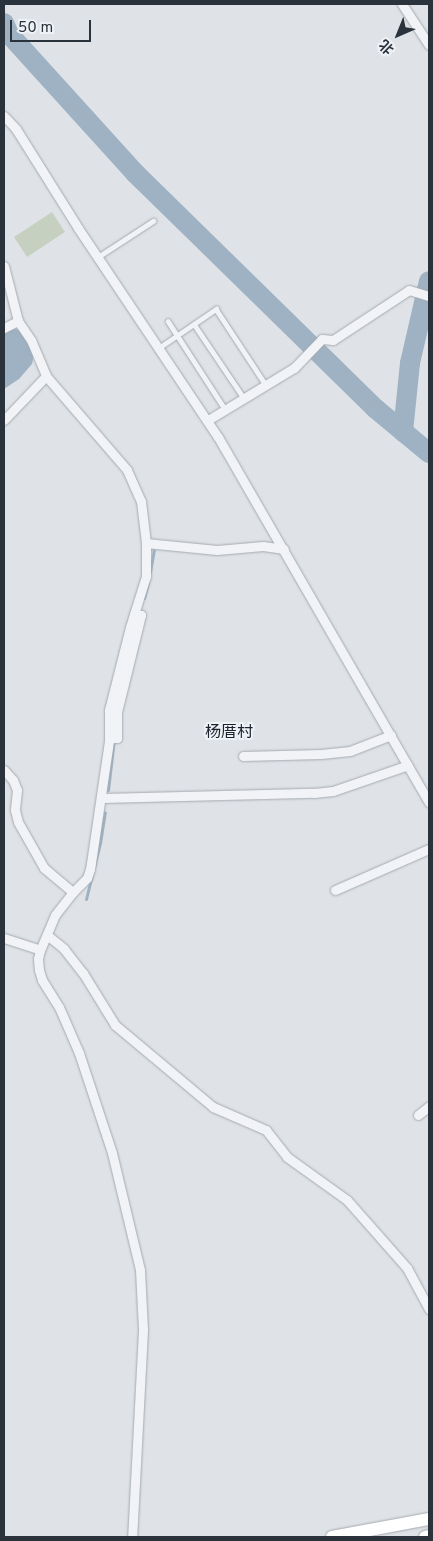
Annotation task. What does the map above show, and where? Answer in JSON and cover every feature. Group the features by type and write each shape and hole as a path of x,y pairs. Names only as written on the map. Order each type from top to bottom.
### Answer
{"main road":[{"path":"332,1537 429,1518"},
{"path":"425,1537 429,1536"}],"street":[{"path":"402,4 429,45"},
{"path":"4,116 16,129 98,257 208,420 429,803"},
{"path":"4,266 15,322 31,340 46,376 127,470 141,500 146,543 146,576 114,711 112,738 90,869 87,878 72,892 55,915 38,959 42,980 59,1007 79,1053 112,1154 140,1270 142,1330 132,1537"},
{"path":"208,420 294,368 322,339 333,340 409,290 429,296"},
{"path":"4,328 15,322"},
{"path":"4,420 46,376"},
{"path":"146,543 217,550 263,546 284,549"},
{"path":"243,756 321,754 350,751 391,735"},
{"path":"102,798 314,794 342,789 408,765"},
{"path":"4,770 14,780 17,790 15,810 18,822 44,868 72,892"},
{"path":"335,890 429,849"},
{"path":"47,935 64,949 78,967 115,1025 214,1107 266,1130 286,1158 347,1200 407,1268 429,1309"},
{"path":"4,938 40,950"},
{"path":"418,1115 429,1106"}],"lane":[{"path":"98,257 153,221"},
{"path":"160,347 216,309 266,385"},
{"path":"168,321 226,409"},
{"path":"194,324 244,398"}],"green space":[{"path":"52,212 65,232 27,257 14,237"}],"water":[{"path":"4,325 22,331 34,355 32,364 19,379 4,389"}],"waterway":[{"path":"4,23 9,34 135,173 376,409 429,453"},
{"path":"403,432 410,363 429,281"},
{"path":"150,572 154,550"},
{"path":"144,598 148,583"},
{"path":"108,790 114,738"},
{"path":"86,899 100,843 105,812"}],"district":[{"name":"杨厝村","path":"229,733"}]}
